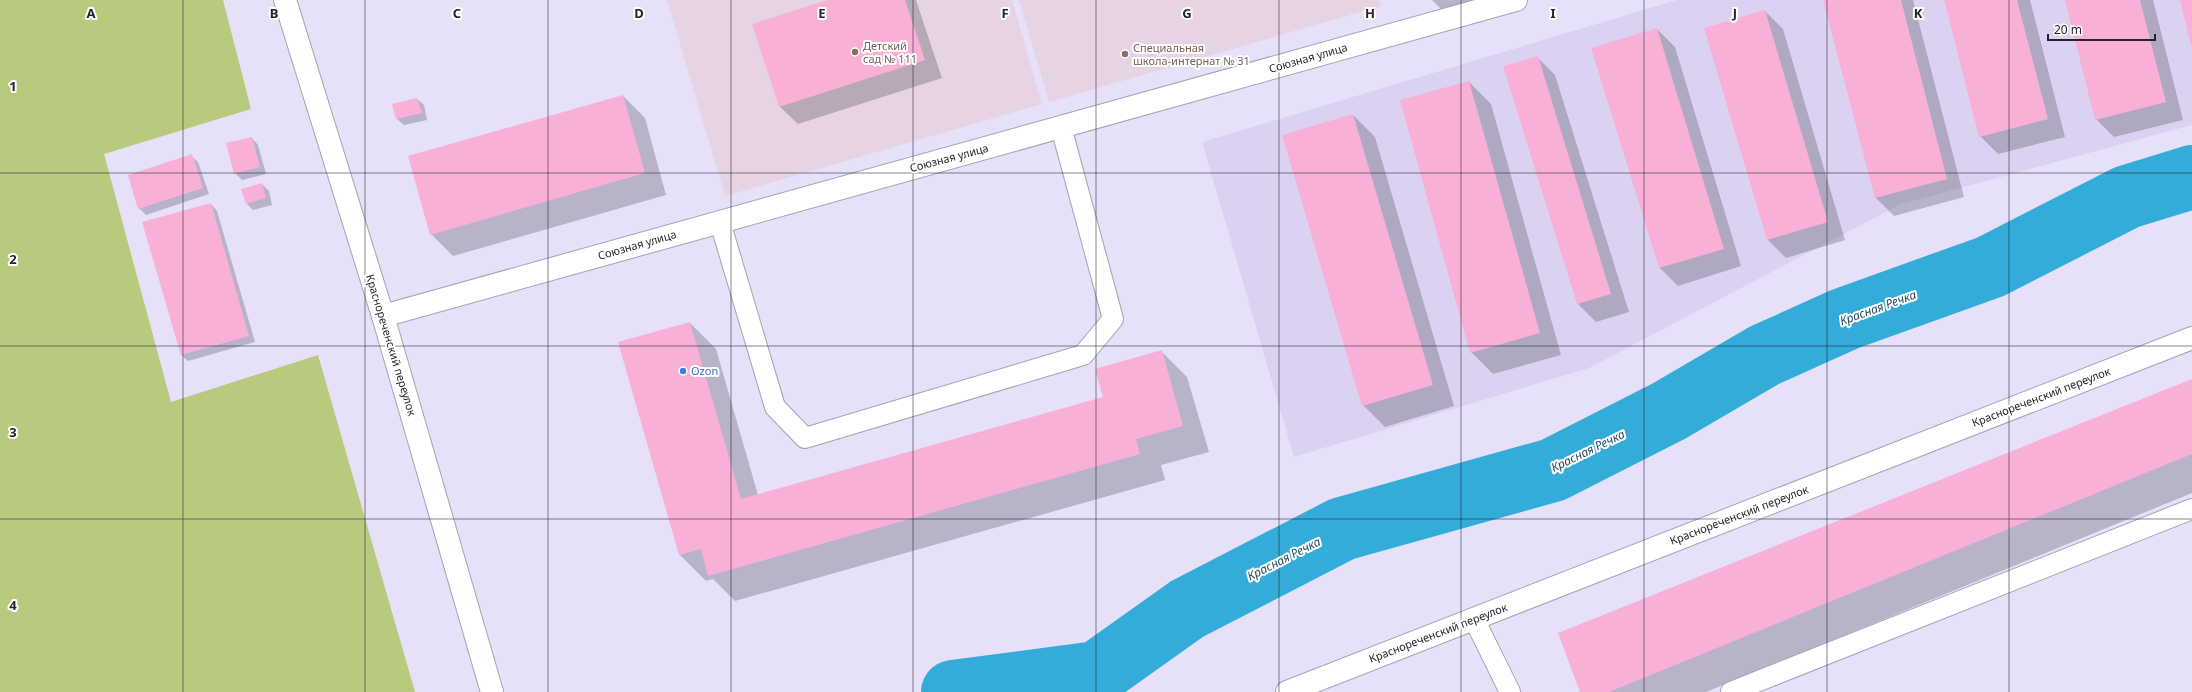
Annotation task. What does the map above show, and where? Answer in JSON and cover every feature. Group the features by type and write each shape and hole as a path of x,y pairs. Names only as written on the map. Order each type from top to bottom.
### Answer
{"street":[{"name":"Краснореченский переулок","path":"284,0 383,316 489,682"},
{"name":"Союзная улица","path":"383,316 1516,0"},
{"name":"Краснореченский переулок","path":"1287,692 2192,338"}],"lane":[{"path":"720,222 775,407 805,438 1083,355 1113,319 1061,127"},
{"path":"1731,692 2192,509"},
{"path":"1474,619 1510,692"}],"shaded area":[{"name":"Детский сад № 111","path":"667,0 1012,0 1042,104 725,196"},
{"name":"Специальная школа-интернат № 31","path":"1019,0 1379,0 1381,6 1049,102"},
{"path":"1677,0 2192,0 2192,125 1901,204 1589,368 1294,457 1202,142"}],"green space":[{"path":"0,0 223,0 251,109 104,154 171,402 318,355 415,692 0,692"}],"building":[{"path":"827,0 905,0 925,60 779,107 752,24"},
{"path":"1823,0 1901,0 1947,179 1875,198"},
{"path":"1944,0 2017,0 2048,119 1979,137"},
{"path":"2065,0 2140,0 2166,102 2095,120"},
{"path":"2180,0 2192,0 2192,45 2191,45"},
{"path":"1765,10 1828,222 1767,240 1704,28"},
{"path":"1657,28 1724,249 1659,268 1591,48"},
{"path":"1538,56 1611,294 1577,304 1503,66"},
{"path":"1469,81 1540,333 1470,353 1400,100"},
{"path":"623,95 645,173 430,235 408,156"},
{"path":"417,98 422,113 396,119 392,104"},
{"path":"1353,114 1433,385 1362,406 1282,135"},
{"path":"252,137 260,167 234,174 226,143"},
{"path":"192,154 203,188 138,209 128,175"},
{"path":"262,183 266,198 246,204 241,189"},
{"path":"211,203 249,336 181,355 142,222"},
{"path":"690,322 741,499 1103,397 1095,369 1162,350 1183,426 1136,439 1140,454 708,576 701,549 679,555 618,342"},
{"path":"2192,379 2192,454 1609,692 1580,692 1558,633"}],"waterway":[{"name":"Красная Речка","path":"953,692 1097,673 1187,609 1342,529 1553,470 1669,411 1765,355 1845,319 1990,267 2127,197 2192,177"}],"place":[{"name":"Детский сад № 111","path":"855,52"},
{"name":"Специальная школа-интернат № 31","path":"1125,54"},
{"name":"Ozon","path":"683,371"}]}
